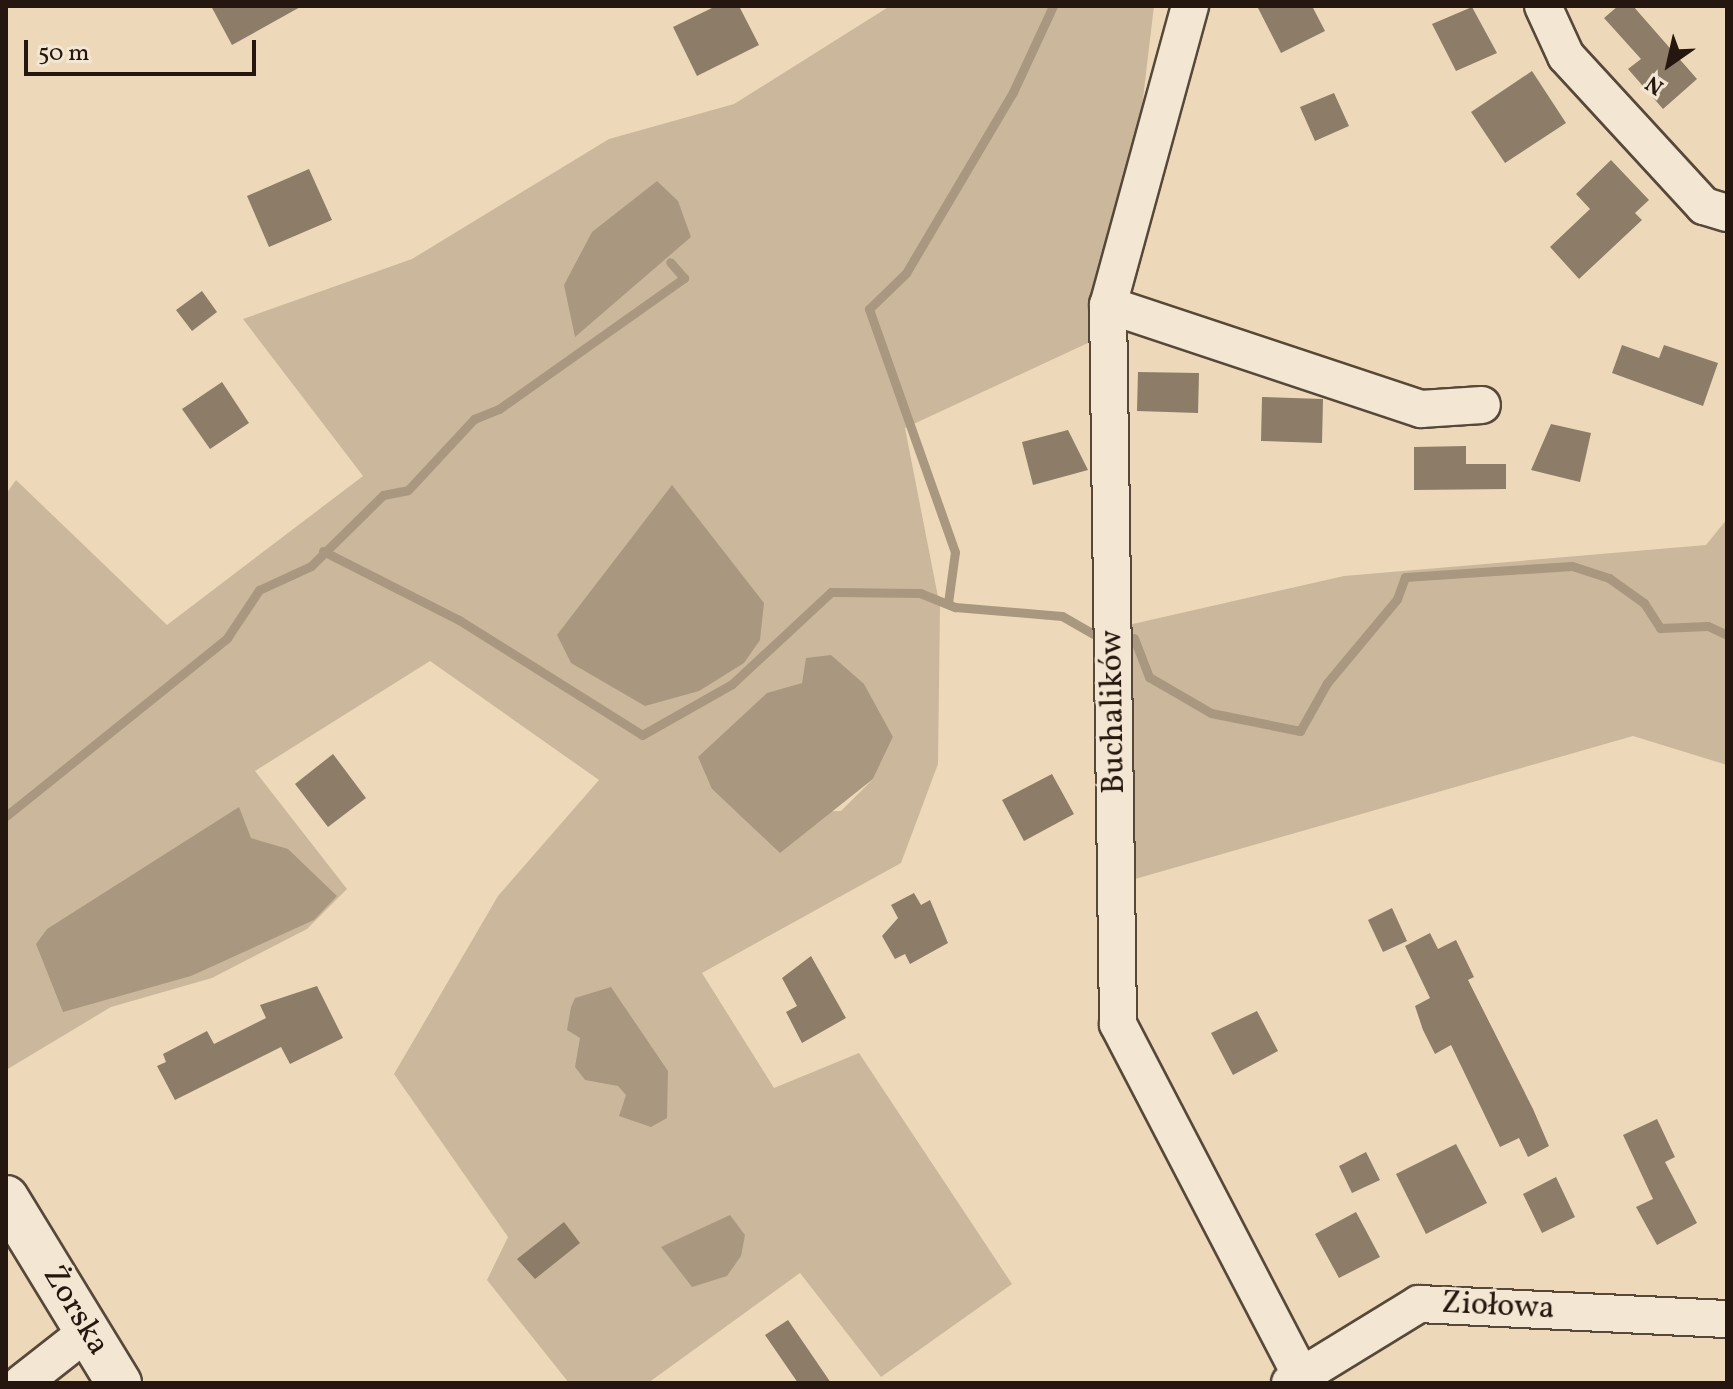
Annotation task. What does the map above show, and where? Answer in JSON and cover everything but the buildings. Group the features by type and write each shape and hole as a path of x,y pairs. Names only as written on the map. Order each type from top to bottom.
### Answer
{"main road":[{"name":"Żorska","path":"6,1198 119,1383"}],"street":[{"name":"Buchalików","path":"1190,6 1108,305 1118,1024 1299,1381"},
{"path":"1543,6 1566,56 1704,206 1727,213"},
{"path":"1108,305 1421,409 1482,405"},
{"name":"Ziołowa","path":"1299,1381 1419,1304 1727,1319"},
{"path":"22,1383 87,1332"}],"shaded area":[{"path":"890,6 1154,6 1139,132 1090,342 905,428 940,607 938,764 901,863 702,973 774,1088 859,1053 1012,1284 881,1377 800,1273 648,1383 569,1383 487,1280 508,1237 394,1074 498,896 599,780 430,661 255,771 347,889 307,929 212,978 111,1007 6,1070 6,494 16,480 167,625 363,476 243,319 412,259 609,139 734,104","holes":["802,683 893,737 873,779 841,811 739,814 712,789 781,694"]},
{"path":"657,181 678,201 691,237 575,337 564,285 592,232"},
{"path":"672,485 764,603 760,640 744,663 699,691 645,706 571,663 557,635"},
{"path":"1727,519 1727,765 1633,736 1135,879 1124,626 1344,576 1706,545"},
{"path":"831,655 864,684 893,737 873,779 780,853 712,789 698,757 767,693 802,683 806,658"},
{"path":"239,807 251,838 288,849 337,896 314,920 191,976 63,1012 36,944 47,929"},
{"path":"611,987 668,1071 667,1118 651,1127 619,1116 626,1095 618,1086 585,1080 575,1067 580,1038 567,1030 575,998"},
{"path":"730,1215 745,1235 741,1256 727,1276 692,1287 661,1247"}],"waterway":[{"path":"948,603 955,552 869,309 906,273 1013,92 1053,6"},
{"path":"6,816 227,638 259,590 311,566 383,495 408,490 474,419 499,409 684,278 670,262"},
{"path":"323,551 459,620 642,735 732,684 831,592 920,593 955,607 1062,616 1102,639"},
{"path":"1134,638 1149,677 1211,713 1300,731 1327,683 1397,599 1405,577 1572,566 1609,578 1644,603 1660,628 1708,626 1727,635"}]}
